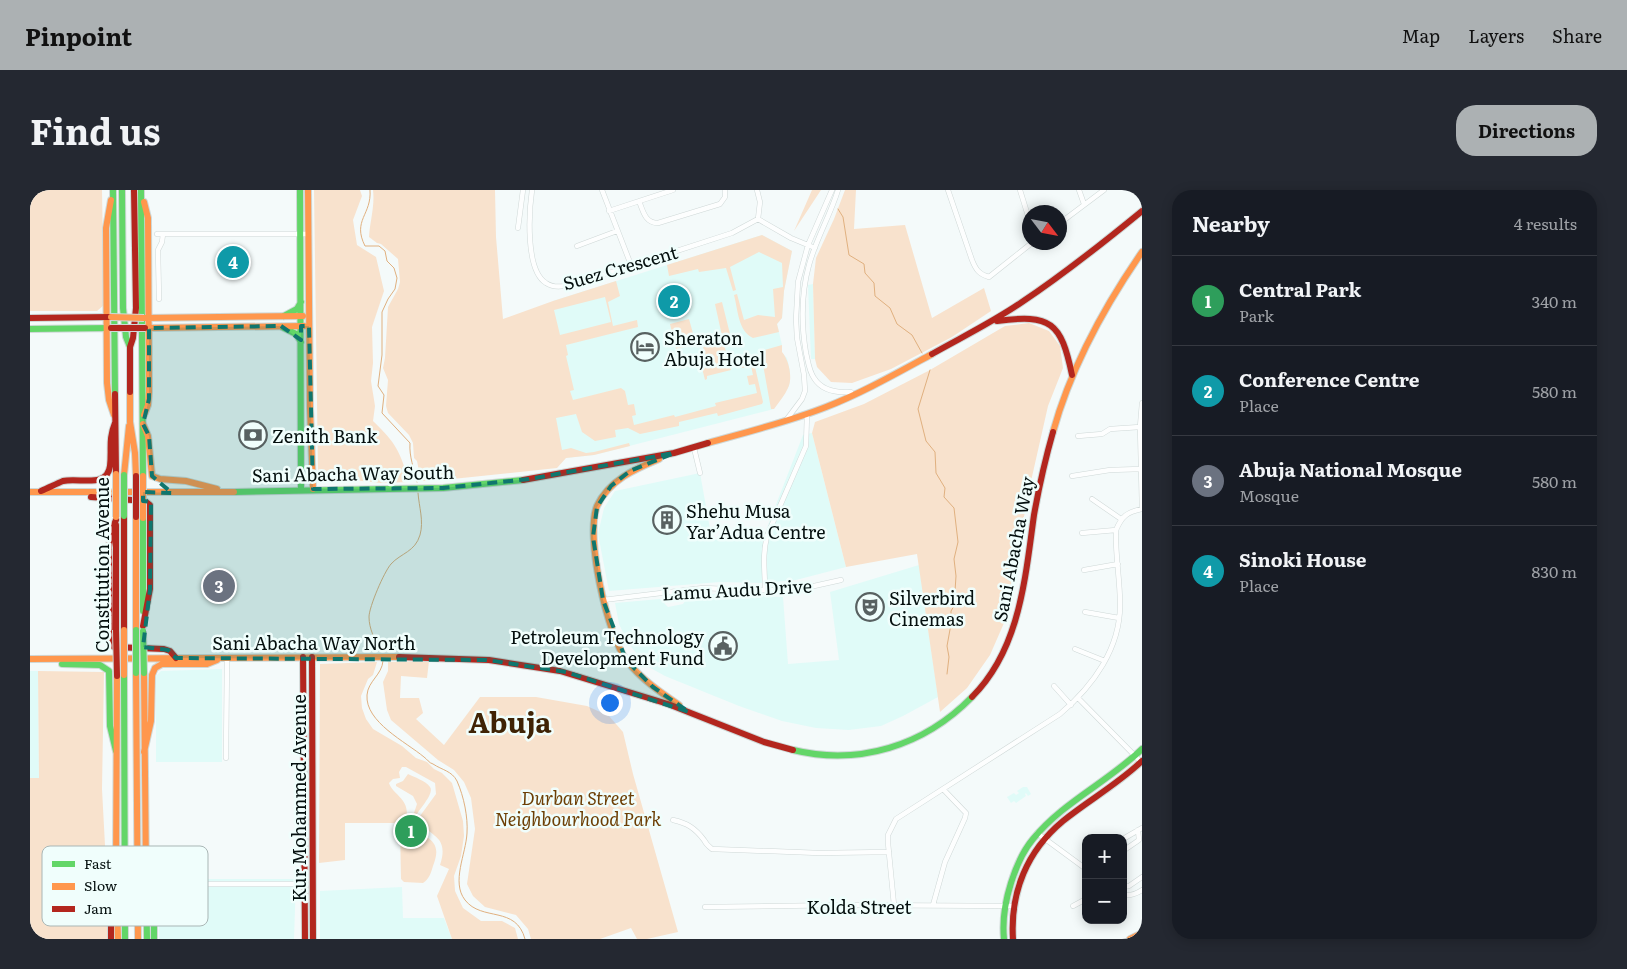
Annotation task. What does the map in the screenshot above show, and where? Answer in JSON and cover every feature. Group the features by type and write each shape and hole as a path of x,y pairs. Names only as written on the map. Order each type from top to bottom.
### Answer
{"main road":[{"name":"Constitution Avenue","path":"122,190 124,316 126,337 130,347"},
{"name":"Constitution Avenue","path":"134,190 136,308 133,338 130,347 130,422 139,476 143,518 141,629 136,674 137,846"},
{"path":"300,190 302,301 301,490"},
{"path":"308,190 311,466 313,489"},
{"path":"38,492 53,484 64,481 103,479 107,476 110,467 110,435 116,420 109,402 108,391 110,218 113,191"},
{"name":"Constitution Avenue","path":"141,193 145,218 143,421 136,517 141,629 148,714"},
{"path":"689,712 653,687 626,660 610,626 603,600 593,536 597,507 605,493 618,479 648,463 785,422 878,383 978,329 1052,283 1142,211"},
{"name":"Constitution Avenue","path":"110,218 116,420 116,676 113,716"},
{"path":"145,218 149,399 143,421 149,436 152,476 160,479 186,481 224,491"},
{"name":"Sani Abacha Way","path":"596,681 689,712 773,745 803,752 842,756 877,752 896,746 929,731 950,718 978,691 988,678 998,664 1012,634 1026,576 1038,493 1047,452 1072,375 1104,311 1127,272 1142,252"},
{"path":"283,316 296,309 302,301"},
{"path":"30,318 309,316"},
{"path":"990,322 1024,317 1050,324 1062,336 1066,345 1072,375"},
{"path":"281,326 296,334 301,342"},
{"path":"30,328 309,326"},
{"name":"Constitution Avenue","path":"125,846 124,475 130,422"},
{"name":"Sani Abacha Way South","path":"30,492 444,488 529,479 674,454"},
{"path":"78,492 87,497 145,501 150,505 150,589 141,629"},
{"path":"116,519 109,547 110,642 114,647 164,649 170,651 176,658"},
{"name":"Kur Mohammed Avenue","path":"312,656 313,939"},
{"name":"Sani Abacha Way North","path":"30,659 407,656 487,660 520,664 559,670 596,681"},
{"path":"146,846 144,752 154,668 162,664 207,664 227,657"},
{"name":"Kur Mohammed Avenue","path":"303,657 305,939"},
{"path":"46,659 60,664 97,665 107,669 110,674 113,716 112,737 116,751 116,846"},
{"path":"1004,939 1004,906 1013,874 1026,848 1037,833 1057,814 1114,775 1142,749"},
{"path":"1012,939 1013,906 1021,877 1030,858 1044,838 1063,820 1099,796 1141,761"},
{"path":"111,939 112,926"},
{"path":"117,926 118,939"},
{"name":"Constitution Avenue","path":"126,926 126,939"},
{"name":"Constitution Avenue","path":"138,926 138,939"},
{"path":"147,939 148,926"},
{"path":"153,926 154,939"},
{"path":"1130,939 1142,933"}],"street":[{"path":"518,228 523,190"},
{"name":"Suez Crescent","path":"532,190 530,217 531,246 535,267 538,275 544,282 552,286 560,287 576,284 732,233 758,219"},
{"path":"602,190 631,265"},
{"path":"609,211 674,190"},
{"path":"639,201 648,221 658,223 720,204 725,197 725,190"},
{"path":"758,190 760,202 758,219 783,234 815,248"},
{"path":"785,422 805,391 797,338 795,308 799,277 808,245 832,190"},
{"path":"838,190 807,274 802,310 804,337 811,373 818,384 832,392 860,392"},
{"path":"948,190 976,270 989,277 1023,250"},
{"path":"1020,190 1025,205"},
{"path":"1079,190 1084,204"},
{"path":"1067,217 1104,190"},
{"path":"577,246 617,231"},
{"path":"158,299 158,250 162,242 160,234 309,234"},
{"path":"894,905 888,835 896,820 1060,714 1078,698 1093,680 1105,661 1116,634 1119,618 1116,530 1125,514 1142,509 1140,427 1142,403"},
{"path":"765,590 763,563 767,536 806,446 807,414"},
{"path":"1078,436 1102,434 1110,429 1140,427"},
{"path":"694,448 700,473"},
{"path":"1072,476 1110,470 1141,469"},
{"path":"1092,498 1121,519"},
{"path":"1082,533 1116,530"},
{"path":"1084,570 1118,564"},
{"name":"Lamu Audu Drive","path":"603,600 703,588 796,590 841,580"},
{"path":"1085,612 1119,618"},
{"path":"1076,649 1105,661"},
{"path":"226,758 227,657"},
{"path":"1054,686 1071,705"},
{"path":"1078,698 1141,761"},
{"path":"933,906 944,862 966,813 943,789"},
{"path":"673,820 692,826 712,849 819,853 889,852"},
{"path":"1127,837 1140,829"},
{"path":"1127,849 1137,842 1140,837 1140,829"},
{"path":"1037,833 1082,865"},
{"path":"1137,842 1142,847"},
{"path":"1127,886 1142,878"},
{"path":"208,884 305,884"},
{"path":"1127,896 1142,890"},
{"path":"1073,906 1082,901"},
{"name":"Kolda Street","path":"705,907 1013,906"}],"highlighted area":[{"path":"281,326 301,340 301,326 309,326 313,489 443,488 529,479 674,453 630,471 611,486 597,507 593,537 603,600 626,660 653,687 689,712 566,672 487,660 176,658 168,650 143,647 150,589 151,502 143,501 143,492 172,493 152,476 149,436 143,424 149,399 149,328"}],"shaded area":[{"name":"Sheraton Abuja Hotel","path":"762,235 792,251 784,291 782,318 777,324 782,353 787,358 790,371 789,386 774,409 594,455 566,458 524,416 553,301"},
{"path":"813,284 815,359 811,359 808,285"},
{"path":"812,433 846,567 796,580 765,583 720,582 609,591 598,534 604,508 615,491 700,473 712,540 765,533 803,435"},
{"path":"919,565 938,697 881,726 849,730 816,728 782,721 665,676 647,666 628,643 619,624 615,603 660,599 668,607 683,604 688,597 704,594 783,597 788,664 839,660 830,592"},
{"path":"222,669 222,762 156,762 156,676 161,671"},
{"path":"30,671 38,671 39,778 30,778"},
{"path":"1027,787 1031,794 1028,796 1026,793 1026,796 1016,803 1014,801 1011,803 1007,797 1014,793 1016,795 1019,793 1017,791"},
{"path":"208,879 296,879 294,939 159,939 159,926 208,926"},
{"path":"402,887 403,918 444,918 452,939 320,939 320,891"}],"green space":[{"path":"30,190 102,190 104,305 97,311 30,311"},
{"path":"314,190 360,190 362,196 353,220 357,245 376,257 384,291 372,327 373,363 371,381 375,406 373,421 387,435 396,448 403,462 409,482 381,483 324,477 318,471"},
{"path":"373,190 495,190 496,237 503,319 616,281 620,296 608,302 613,326 637,320 638,327 566,345 568,355 566,356 574,390 570,391 573,400 621,388 625,391 628,405 634,404 636,415 632,416 634,425 674,415 675,417 716,406 715,403 757,393 755,384 749,385 747,376 753,375 751,366 742,368 741,361 753,358 762,404 718,416 717,413 679,422 679,426 640,434 628,428 615,430 616,437 595,441 582,432 576,414 556,418 562,450 571,448 586,453 629,443 630,446 594,455 566,458 557,468 421,481 417,461 414,458 413,443 409,435 388,413 386,406 388,380 383,368 388,307 400,282 398,259 381,244 369,237","holes":["605,297 611,322 560,335 554,310"]},
{"path":"812,190 821,190 794,231"},
{"path":"845,190 856,190 854,229 905,225 932,318 984,288 991,311 952,337 891,369 852,383 831,382 817,367 815,359 813,284 816,258"},
{"path":"762,235 792,251 784,291 782,318 777,324 779,332 753,338 748,335 741,325 734,295 737,294 744,320 758,315 775,317 773,289 783,287 782,263 759,252 730,267 736,290 733,291 726,268 699,272 698,269 669,276 667,265"},
{"path":"722,302 730,334 722,336 715,304"},
{"path":"689,319 696,344 676,349 670,324"},
{"path":"1029,323 1049,331 1060,346 1063,368 1048,406 1029,490 1004,623 990,655 967,688 940,712 917,554 846,567 812,433 815,422 864,404 930,370 1005,326"},
{"path":"723,341 731,370 707,376 705,380 702,368 708,366 703,347"},
{"path":"782,345 782,352 787,360 790,379 787,391 774,409 771,409 762,359 759,354 761,351"},
{"name":"Durban Street Neighbourhood Park","path":"429,661 427,678 401,676 400,698 419,698 423,713 416,719 444,745 480,697 536,697 587,706 609,716 623,732 678,932 647,939 637,939 631,928 600,939 531,939 528,929 516,915 485,907 473,896 467,884 475,829 471,798 464,782 454,770 438,760 391,720 387,710 383,682 388,671 388,662"},
{"path":"377,662 373,675 368,679 361,696 362,708 366,719 373,729 402,746 416,758 427,762 452,783 463,821 464,836 461,856 454,876 455,891 463,908 481,921 502,921 515,928 518,939 452,939 437,896 449,869 440,865 442,846 440,841 426,829 420,816 436,794 435,783 406,767 402,767 399,772 400,778 393,779 389,783 393,791 405,804 407,814 394,823 345,823 345,860 319,863 320,664"},
{"path":"38,671 104,672 102,789 105,846 42,846 42,926 109,926 110,939 30,939 30,778 39,778"},
{"path":"408,774 426,783 431,790 414,819 417,826 431,840 436,849 431,873 423,883 404,882 401,879 400,828 414,813 417,804 413,796 396,786 396,784 403,781"}],"waterway":[{"path":"370,190 370,199 361,223 362,237 365,246 379,246 385,251 387,261 394,268 397,278 395,289 382,312 382,355 378,386 384,395 382,413 410,443 411,458 417,482"},
{"path":"838,209 843,217 849,255 864,264 865,273 874,283 875,296 890,308 897,324 912,335 922,353"},
{"path":"930,370 918,409 926,441 935,452 936,473 945,488 944,497 954,508 958,542 954,559 956,576 954,606 951,611 947,646 949,657 947,674"},
{"path":"379,650 370,626 371,606 388,568 418,541 422,524 418,493"},
{"path":"383,661 367,695 368,705 373,714 379,723 430,763 452,775 457,781 462,794 467,827 459,876 461,893 472,907 514,922 521,928 525,939"}],"traffic: fast":[{"path":"113,190 115,394"},
{"path":"122,190 123,308 126,337 130,347"},
{"path":"141,190 143,476"},
{"path":"300,190 301,489"},
{"path":"284,316 297,309 301,302"},
{"path":"282,327 296,334 301,342"},
{"path":"30,329 111,328"},
{"path":"124,475 124,516"},
{"path":"234,492 443,488 523,480"},
{"path":"143,518 143,611"},
{"path":"136,630 136,673"},
{"path":"143,631 144,673"},
{"path":"62,664 100,665 109,671 110,726 116,751"},
{"path":"124,675 125,846"},
{"path":"793,750 842,755 866,753 889,748 912,740 933,728 972,697"},
{"path":"1004,939 1004,918 1009,890 1017,865 1029,844 1058,814 1115,772 1142,749"},
{"path":"125,926 125,939"},
{"path":"147,926 147,939"},
{"path":"154,926 154,939"}],"traffic: slow":[{"path":"308,190 310,408 313,489"},
{"path":"111,200 106,228 107,383 109,400 114,415"},
{"path":"144,202 148,218 149,392 148,405 144,415"},
{"path":"1053,432 1069,384 1090,338 1142,252"},
{"path":"145,318 303,316"},
{"path":"111,317 144,318"},
{"path":"145,328 304,326"},
{"path":"708,443 782,422 826,407 866,389 932,354"},
{"path":"130,392 130,422 135,453 136,476"},
{"path":"143,424 148,436 152,476 160,479 186,481 217,489"},
{"path":"124,475 129,426"},
{"path":"659,459 632,471 608,489 597,506 594,520 594,539 600,585 612,630 619,648 638,674 679,705"},
{"path":"116,474 116,517"},
{"path":"143,476 143,518"},
{"path":"30,492 234,492"},
{"path":"136,517 136,630"},
{"path":"124,630 124,675"},
{"path":"30,659 399,657"},
{"path":"144,752 151,721 152,675 155,668 162,664 207,664 217,660"},
{"path":"136,673 137,846"},
{"path":"144,673 146,846"},
{"path":"116,846 117,676"},
{"path":"118,926 118,939"},
{"path":"138,926 138,939"},
{"path":"1130,939 1142,933"}],"traffic: jam":[{"path":"130,392 130,347 133,338 136,308 134,190"},
{"path":"932,354 989,323 1022,302 1083,258 1142,211"},
{"path":"30,318 110,317"},
{"path":"997,321 1030,319 1042,321 1051,326 1058,333 1063,343 1072,375"},
{"path":"111,328 145,328"},
{"path":"115,394 116,474"},
{"path":"41,491 63,481 91,481 104,477 108,473 110,466 111,440 115,423"},
{"path":"972,697 988,678 1001,657 1018,612 1038,494 1053,432"},
{"path":"523,480 674,453 708,443"},
{"path":"136,476 136,517"},
{"path":"91,497 145,501 150,505 150,589 143,626"},
{"path":"124,516 124,630"},
{"path":"116,520 112,529 109,547 110,643 114,647 164,649 170,651 176,658"},
{"path":"116,525 116,630"},
{"path":"116,630 117,676"},
{"path":"303,657 305,939"},
{"path":"312,657 313,939"},
{"path":"399,657 489,660 560,671 668,704 764,742 793,750"},
{"path":"1013,939 1014,905 1018,889 1023,874 1040,845 1063,821 1142,761"},
{"path":"111,926 111,939"}],"place":[{"name":"Sinoki House","path":"233,262"},
{"name":"Conference Centre","path":"674,301"},
{"name":"Sheraton Abuja Hotel","path":"645,347"},
{"name":"Zenith Bank","path":"253,435"},
{"name":"Shehu Musa Yar’Adua Centre","path":"667,520"},
{"name":"Abuja National Mosque","path":"219,586"},
{"name":"Silverbird Cinemas","path":"870,607"},
{"name":"Petroleum Technology Development Fund","path":"723,646"},
{"name":"Central Park","path":"411,831"}],"district":[{"name":"Abuja","path":"510,721"}]}
